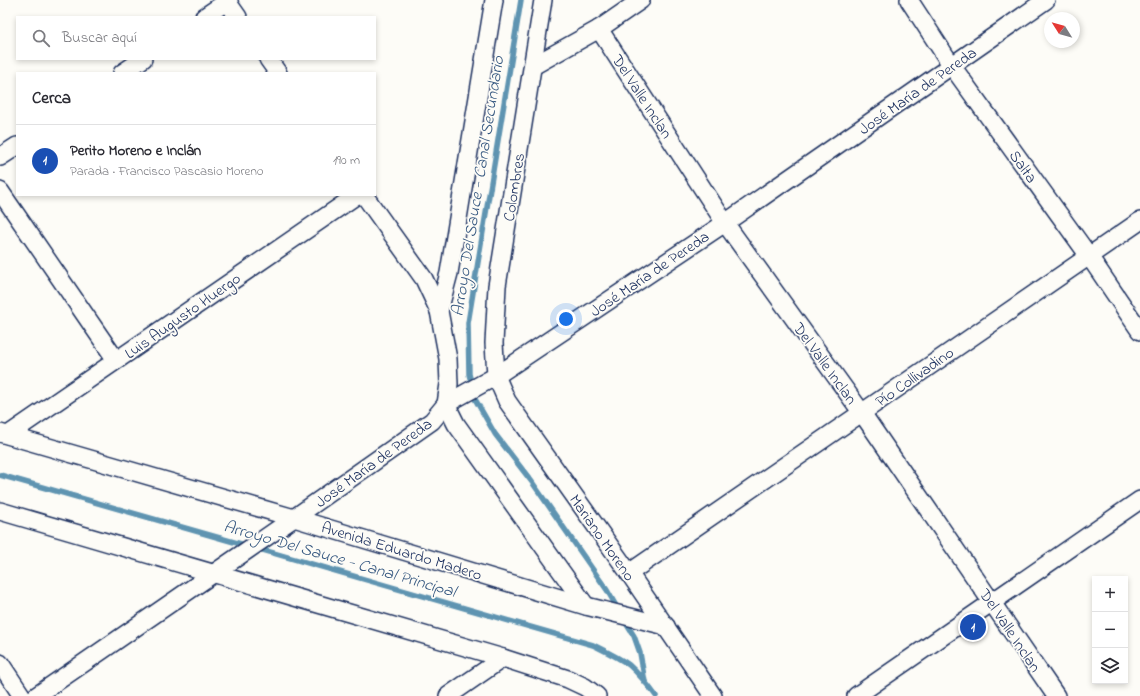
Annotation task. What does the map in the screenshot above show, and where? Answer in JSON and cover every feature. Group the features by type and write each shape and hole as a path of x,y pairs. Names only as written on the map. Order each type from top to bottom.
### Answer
{"street":[{"path":"205,16 227,0 237,16"},
{"path":"439,311 449,273 494,0"},
{"name":"Colombres","path":"496,376 494,343 497,286 543,0"},
{"path":"532,66 599,29 641,0"},
{"name":"Salta","path":"909,0 952,66 1089,256 1140,331"},
{"name":"José María de Pereda","path":"36,696 432,421 446,404 496,376 725,223 1046,0"},
{"name":"Del Valle Inclan","path":"599,29 725,223 862,413 1056,696"},
{"path":"124,72 142,60"},
{"path":"269,60 277,72"},
{"path":"0,157 16,147"},
{"path":"0,191 116,360"},
{"name":"Luis Augusto Huergo","path":"4,434 116,360 355,196"},
{"path":"365,196 424,279 439,311 448,359 449,384 446,404 456,424 586,606"},
{"name":"Pío Collivadino","path":"629,573 1140,221"},
{"name":"Mariano Moreno","path":"496,376 507,401 629,573 713,696"},
{"name":"Avenida Eduardo Madero","path":"4,434 294,518 586,606 666,626"},
{"path":"856,696 1140,500"},
{"path":"0,511 568,678 585,687 597,696"},
{"path":"448,696 503,658"},
{"path":"0,663 22,696"}],"waterway":[{"name":"Arroyo Del Sauce - Canal Secundario","path":"470,378 468,323 521,0"},
{"name":"Arroyo Del Sauce - Canal Secundario","path":"475,399 495,434 532,482 607,590 619,611"},
{"name":"Arroyo Del Sauce - Canal Principal","path":"0,475 248,546"},
{"name":"Arroyo Del Sauce - Canal Principal","path":"256,548 593,645 629,665 656,696"},
{"name":"Arroyo Del Sauce - Canal Secundario","path":"624,620 634,636 640,653 645,682"}],"place":[{"name":"Perito Moreno e Inclán","path":"973,627"}]}
